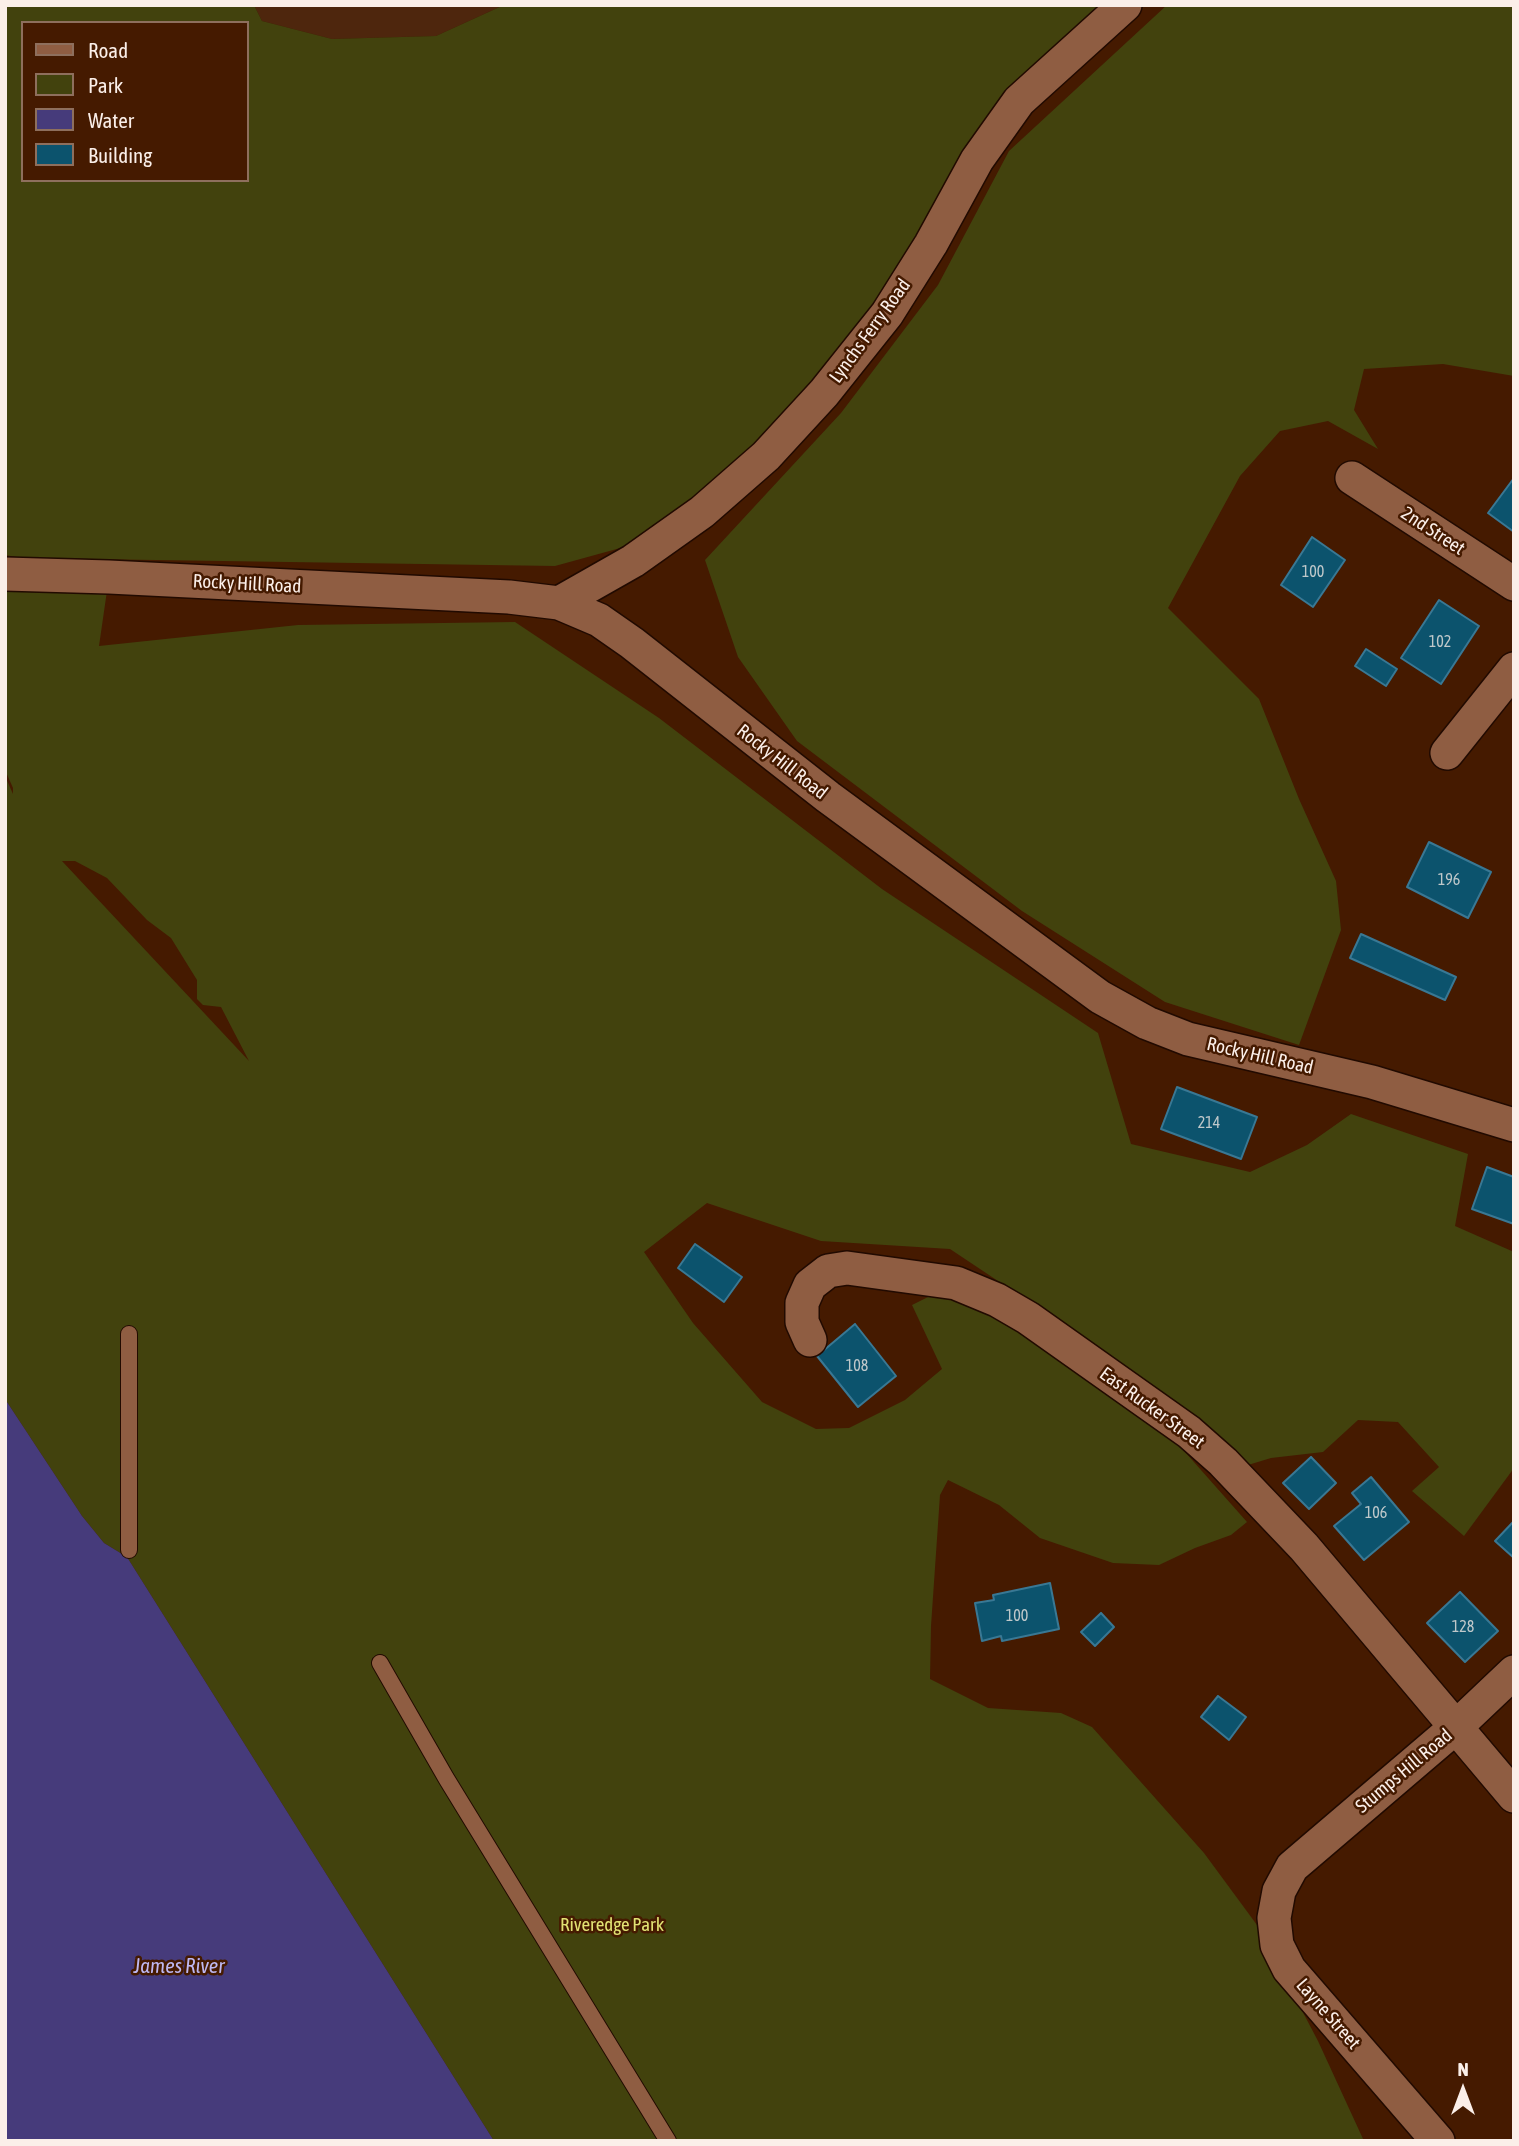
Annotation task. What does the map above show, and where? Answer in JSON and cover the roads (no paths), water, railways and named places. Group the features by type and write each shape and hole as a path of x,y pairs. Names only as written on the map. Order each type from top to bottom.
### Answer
{"street":[{"name":"Lynchs Ferry Road","path":"559,603 633,561 702,512 766,456 824,393 887,314 931,244 977,160 1019,101 1125,5"},
{"name":"2nd Street","path":"1352,478 1514,584"},
{"name":"Rocky Hill Road","path":"5,574 509,597 559,603 599,620 632,643 828,797 1100,997 1135,1017 1188,1039 1372,1082 1514,1125"},
{"path":"1447,753 1514,669"},
{"name":"East Rucker Street","path":"810,1340 802,1322 802,1303 810,1285 828,1271 848,1268 956,1283 997,1300 1028,1318 1189,1432 1223,1462 1304,1547 1514,1796"},
{"name":"Stumps Hill Road","path":"1292,1867 1456,1727 1514,1672"},
{"name":"Layne Street","path":"1292,1867 1279,1891 1273,1918 1277,1945 1289,1969 1438,2141"}],"lane":[{"path":"129,1334 129,1550"},
{"path":"380,1663 446,1778 668,2141"}],"water":[{"name":"James River","path":"5,1399 82,1516 104,1543 127,1557 494,2141 5,2141"}],"park label":[{"name":"Riveredge Park","path":"612,1925"}]}
